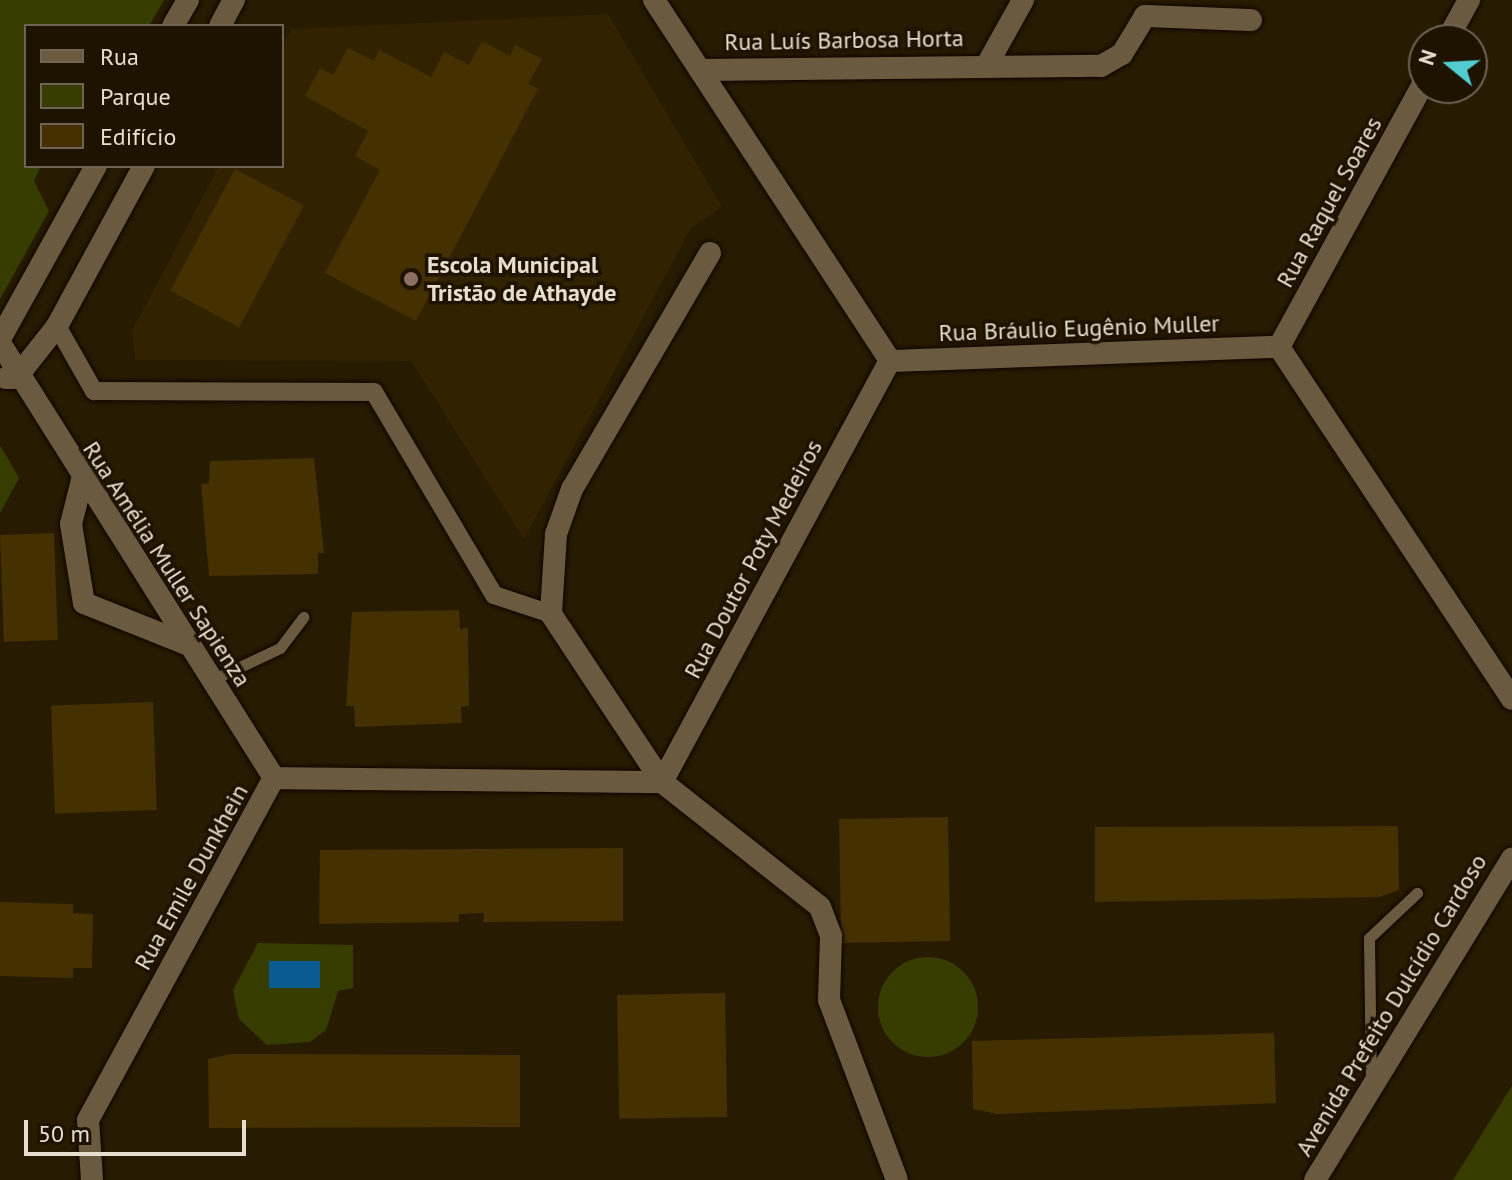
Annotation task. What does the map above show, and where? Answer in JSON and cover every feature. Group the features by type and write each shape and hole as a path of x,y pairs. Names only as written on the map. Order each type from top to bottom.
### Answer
{"street":[{"path":"174,24 188,0"},
{"path":"221,24 234,0"},
{"path":"654,0 890,361"},
{"name":"Rua Luís Barbosa Horta","path":"988,63 1023,0"},
{"path":"1456,24 1469,0"},
{"name":"Rua Luís Barbosa Horta","path":"700,70 1113,63 1141,8 1251,20"},
{"name":"Rua Raquel Soares","path":"1279,347 1412,104"},
{"name":"Rua Amélia Muller Sapienza","path":"95,168 0,341 8,378 82,480 274,778"},
{"path":"8,378 57,326 143,168"},
{"path":"710,253 572,489 556,534 551,614 662,782 820,907 831,936 829,1000 897,1180"},
{"path":"57,326 94,391 374,392 494,595 551,614"},
{"path":"1279,347 1512,699"},
{"name":"Rua Bráulio Eugênio Muller","path":"890,361 1279,347"},
{"name":"Rua Doutor Poty Medeiros","path":"662,782 890,361"},
{"path":"82,480 71,524 84,603 189,645"},
{"name":"Rua Emile Dunkhein","path":"92,1180 88,1120 274,778 662,782"},
{"name":"Avenida Prefeito Dulcídio Cardoso","path":"1315,1180 1512,858"}],"lane":[{"path":"211,680 280,648 303,617"},
{"path":"1371,1088 1369,938 1417,893"}],"shaded area":[{"name":"Escola Municipal Tristão de Athayde","path":"608,14 722,207 691,228 524,539 411,361 135,360 132,331 218,168 284,168 284,43 292,29"}],"green space":[{"path":"0,0 164,0 150,24 24,24 24,168 40,168 34,181 49,211 0,299"},
{"path":"0,445 19,478 0,513"},
{"path":"258,943 353,945 353,988 338,991 326,1030 310,1042 267,1045 239,1019 233,990"},
{"path":"928,957 956,965 970,979 978,1007 970,1035 956,1049 928,1057 900,1049 886,1035 878,1007 886,979 900,965"},
{"path":"1512,1086 1512,1180 1453,1180"}],"water":[{"path":"269,961 320,961 320,988 269,988"}],"building":[{"path":"482,41 510,56 515,45 542,59 528,84 538,89 416,321 325,273 380,170 355,156 368,131 305,96 320,68 333,75 348,48 374,61 379,50 431,77 444,52 469,65"},
{"path":"235,169 304,206 239,327 170,291"},
{"path":"314,458 324,553 318,553 318,574 209,576 201,484 209,483 210,461"},
{"path":"54,533 58,640 4,642 0,535"},
{"path":"459,610 460,629 468,628 469,706 461,707 462,723 355,727 354,706 346,706 352,612"},
{"path":"153,702 157,810 55,813 51,706"},
{"path":"948,817 950,941 841,943 839,819"},
{"path":"1398,826 1399,890 1379,897 1095,902 1095,827"},
{"path":"623,848 623,921 483,922 484,913 459,914 459,922 319,924 320,850"},
{"path":"0,902 73,904 73,913 93,914 92,968 73,968 73,978 0,976"},
{"path":"725,993 727,1117 619,1119 617,995"},
{"path":"1274,1033 1276,1103 997,1114 973,1109 972,1041"},
{"path":"231,1054 520,1055 520,1127 209,1128 208,1059"}],"place":[{"name":"Escola Municipal Tristão de Athayde","path":"411,279"}]}
